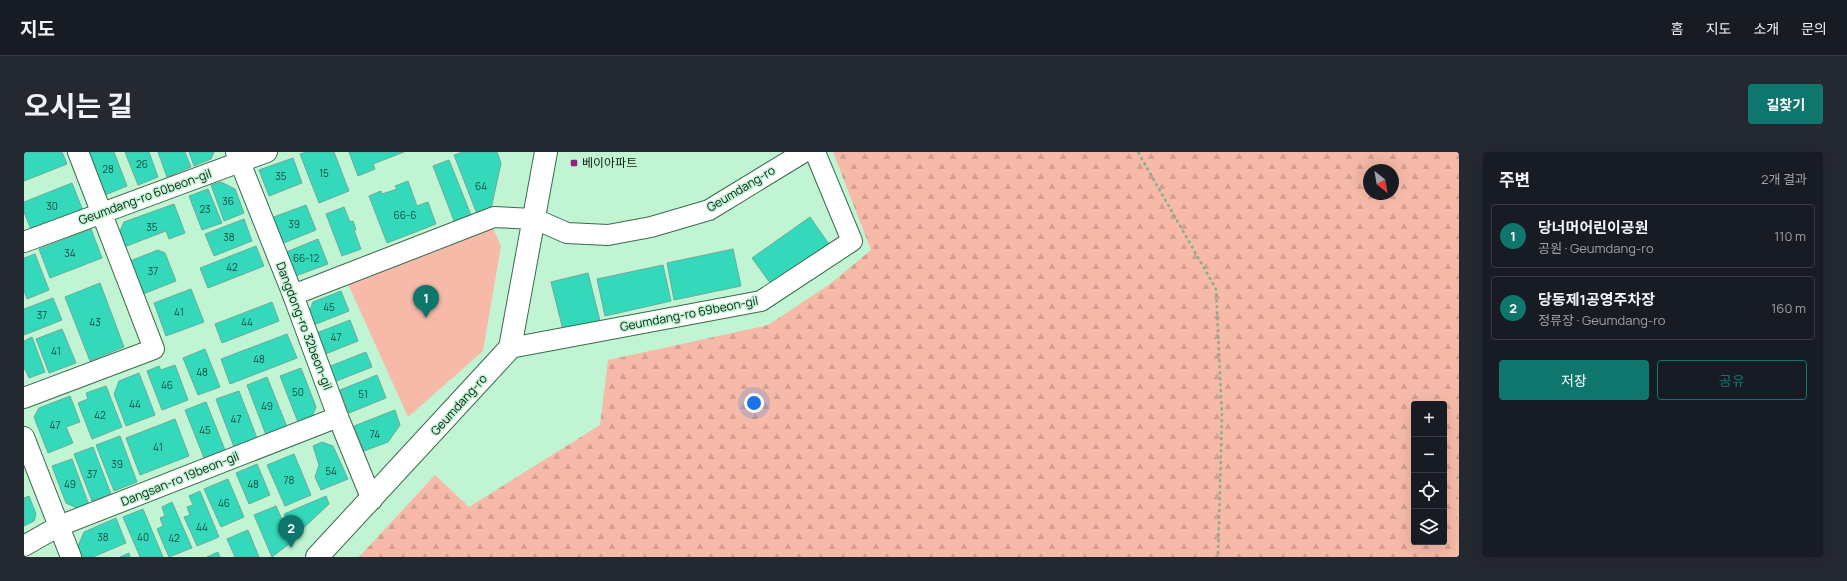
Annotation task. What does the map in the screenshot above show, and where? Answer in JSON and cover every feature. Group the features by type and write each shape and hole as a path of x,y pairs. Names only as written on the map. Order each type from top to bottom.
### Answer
{"street":[{"path":"24,398 154,349 78,152"},
{"name":"Geumdang-ro 60beon-gil","path":"24,242 102,213 238,157 267,152"},
{"path":"510,348 535,219 546,152"},
{"name":"Geumdang-ro","path":"294,295 494,217 535,219 567,233 608,235 651,227 709,210 804,152"},
{"name":"Geumdang-ro 69beon-gil","path":"510,348 761,301 852,241 815,152"},
{"name":"Dangdong-ro 32beon-gil","path":"238,157 294,295 338,416 372,500"},
{"name":"Geumdang-ro","path":"317,557 372,500 510,348"},
{"name":"Dangsan-ro 19beon-gil","path":"24,546 59,526 338,416"},
{"path":"24,437 72,557"}],"path":[{"path":"1138,152 1216,289 1222,417 1218,557"}],"green space":[{"path":"833,152 1459,152 1459,468 1456,557 359,557 435,475 469,507 600,425 608,360 768,325 830,284 871,250"},
{"path":"493,228 501,246 483,351 408,417 348,284"},
{"path":"1459,468 1459,557 1456,557"}],"building":[{"path":"24,152 62,152 67,164 24,181"},
{"path":"89,152 114,152 127,186 105,195"},
{"path":"125,152 149,152 158,177 138,185"},
{"path":"158,152 185,152 191,167 167,177"},
{"path":"189,152 214,152 211,159 194,166"},
{"path":"306,152 334,152 349,191 319,203 300,154"},
{"path":"349,152 404,152 373,164 375,169 358,176"},
{"path":"463,152 497,152 501,163 491,209 477,214 454,155"},
{"path":"293,158 302,183 269,196 259,170"},
{"path":"449,160 471,215 454,221 433,166"},
{"path":"408,181 417,206 428,202 436,224 387,243 369,196 381,191 382,194 397,189 395,186"},
{"path":"221,182 235,189 244,213 224,221 211,185"},
{"path":"72,183 83,211 31,230 24,212 24,202"},
{"path":"208,189 222,223 202,230 189,196"},
{"path":"174,204 185,233 169,239 166,231 124,247 119,233 124,222"},
{"path":"306,205 316,230 281,244 271,218"},
{"path":"344,207 350,222 353,221 356,230 354,230 361,249 342,256 326,214"},
{"path":"810,217 831,247 773,287 752,258"},
{"path":"244,219 252,241 214,256 205,234"},
{"path":"91,229 102,258 50,278 39,249"},
{"path":"318,239 328,264 293,277 284,253"},
{"path":"256,246 264,266 208,288 200,268"},
{"path":"733,249 741,286 674,300 667,263"},
{"path":"158,250 165,253 176,281 143,294 130,261"},
{"path":"35,254 49,290 27,299 24,291 24,258"},
{"path":"663,265 671,301 605,316 597,279"},
{"path":"588,273 601,325 564,334 551,282"},
{"path":"100,283 124,347 90,361 65,297"},
{"path":"191,289 204,322 166,336 154,303"},
{"path":"341,291 349,311 311,326 307,318 313,302"},
{"path":"53,298 62,320 24,335 24,309"},
{"path":"272,302 279,321 222,343 215,324"},
{"path":"350,320 358,341 323,355 314,334"},
{"path":"62,329 76,363 49,373 36,339"},
{"path":"287,334 297,358 230,384 221,359"},
{"path":"32,337 45,372 29,378 25,369 24,370 24,341"},
{"path":"205,349 220,387 198,395 183,358"},
{"path":"366,352 372,367 334,382 328,367"},
{"path":"175,365 188,400 162,410 147,371 159,366 161,370"},
{"path":"301,368 316,407 312,417 298,422 280,376"},
{"path":"139,373 155,415 126,426 114,394 119,381"},
{"path":"377,375 386,398 349,413 340,390"},
{"path":"267,377 287,427 266,435 247,385"},
{"path":"106,386 122,427 92,439 78,403 88,399 86,393"},
{"path":"239,391 257,438 234,447 216,399"},
{"path":"70,396 80,422 66,427 73,443 48,453 34,417 39,408"},
{"path":"206,402 225,450 204,458 185,410"},
{"path":"395,410 400,425 388,442 364,451 354,426"},
{"path":"175,419 189,456 140,475 126,438"},
{"path":"120,436 137,482 114,491 96,445"},
{"path":"322,442 333,446 348,479 321,490 315,477 319,465 313,446"},
{"path":"93,447 111,494 92,501 74,454"},
{"path":"294,454 311,495 285,506 267,465"},
{"path":"72,459 89,505 79,509 66,503 52,466"},
{"path":"257,464 270,495 249,504 236,473"},
{"path":"228,479 244,517 221,527 204,489"},
{"path":"200,491 219,537 197,546 184,517 190,515 187,507 193,505 189,496"},
{"path":"29,496 36,514 34,521 24,526 24,498"},
{"path":"326,496 329,504 294,537 284,514"},
{"path":"172,502 192,548 169,557 157,529 163,526 160,518 165,516 162,507"},
{"path":"276,506 284,524 281,525 289,544 272,557 254,515"},
{"path":"143,509 163,557 140,557 123,517"},
{"path":"116,518 126,543 93,557 82,557 78,546 84,532"},
{"path":"248,530 259,557 235,557 227,539"},
{"path":"218,552 220,557 207,557"},
{"path":"129,553 130,557 120,557"}],"place":[{"name":"베이아파트","path":"574,163"},
{"name":"당너머어린이공원","path":"426,318"},
{"name":"당동제1공영주차장","path":"291,548"}]}
